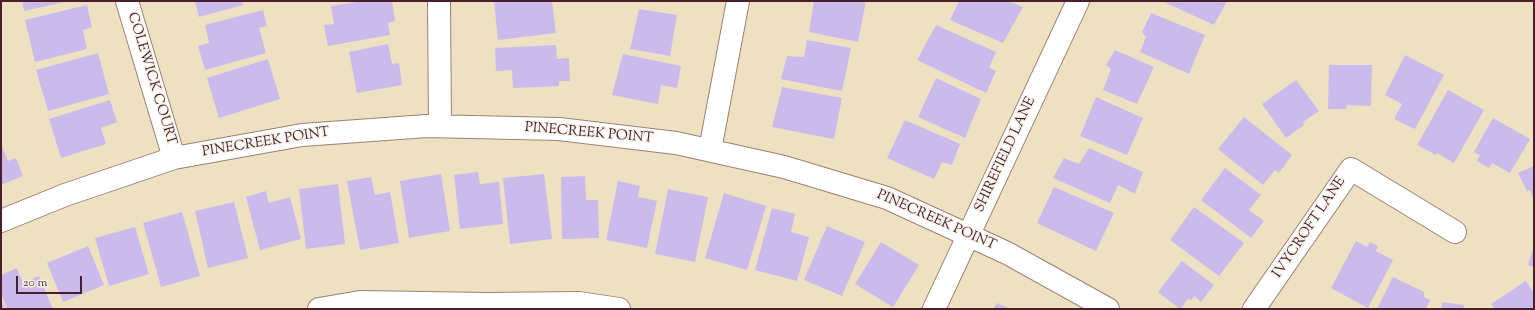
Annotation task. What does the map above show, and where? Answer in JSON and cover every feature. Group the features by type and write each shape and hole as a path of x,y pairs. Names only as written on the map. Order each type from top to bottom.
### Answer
{"street":[{"name":"COLEWICK COURT","path":"127,1 174,158"},
{"path":"439,1 440,126"},
{"path":"710,150 738,1"},
{"name":"SHIREFIELD LANE","path":"934,309 1078,1"},
{"name":"PINECREEK POINT","path":"1,220 65,195 174,158 302,136 427,126 559,129 676,143 710,150 784,167 887,198 1007,253 1108,309"},
{"name":"IVYCROFT LANE","path":"1254,309 1350,169 1455,232"},
{"path":"320,309 360,302 487,306 578,303 619,309"}],"building":[{"path":"22,1 64,1 64,2 24,11"},
{"path":"195,1 242,1 243,5 199,17"},
{"path":"363,1 392,1 395,21 388,23 390,35 328,46 324,25 334,24 331,6"},
{"path":"494,1 552,1 556,33 498,40"},
{"path":"814,1 866,1 858,42 809,32"},
{"path":"959,1 1008,1 1023,7 1003,43 950,20"},
{"path":"1162,1 1227,1 1214,25"},
{"path":"87,5 92,27 83,30 87,49 35,62 25,20"},
{"path":"639,9 677,15 670,56 630,49"},
{"path":"263,10 267,26 259,28 266,53 205,70 198,46 209,43 205,25"},
{"path":"1151,13 1205,35 1189,74 1140,52 1146,37 1142,32"},
{"path":"936,25 996,52 989,68 996,71 986,93 917,60"},
{"path":"807,40 851,48 842,91 781,79 787,56 804,57"},
{"path":"388,44 392,64 399,63 402,85 357,93 349,52"},
{"path":"556,45 557,59 569,58 570,81 559,81 559,86 513,88 512,70 496,71 495,48"},
{"path":"1115,50 1154,67 1137,104 1103,90 1111,69 1106,65"},
{"path":"98,53 109,94 48,111 36,70"},
{"path":"623,54 681,66 677,88 661,85 658,104 612,95"},
{"path":"1405,55 1444,75 1415,129 1394,119 1402,104 1385,95"},
{"path":"268,59 280,99 219,118 207,78"},
{"path":"1329,65 1372,65 1371,106 1347,105 1346,109 1328,109"},
{"path":"936,78 981,99 965,138 918,117"},
{"path":"1296,80 1319,111 1303,122 1304,125 1286,138 1262,104"},
{"path":"782,87 842,98 834,139 772,127"},
{"path":"1448,90 1484,110 1454,163 1437,153 1436,155 1417,145"},
{"path":"1096,97 1143,118 1127,155 1080,136"},
{"path":"110,100 117,122 101,128 106,144 61,158 49,119"},
{"path":"1244,117 1292,155 1279,173 1275,170 1263,185 1218,149"},
{"path":"1493,118 1530,139 1510,173 1492,163 1489,168 1477,161 1480,155 1474,152"},
{"path":"905,120 960,144 952,165 942,162 934,179 887,158"},
{"path":"1,144 8,161 16,158 23,176 1,185"},
{"path":"1089,148 1143,172 1135,194 1118,185 1110,203 1053,178 1064,158 1079,164"},
{"path":"1534,166 1534,200 1530,190 1527,191 1518,173"},
{"path":"1225,168 1261,195 1249,210 1264,221 1251,238 1201,200"},
{"path":"478,172 480,184 499,182 503,224 460,229 454,175"},
{"path":"441,174 450,231 409,238 400,181"},
{"path":"544,174 552,239 510,244 503,178"},
{"path":"585,176 586,200 598,200 599,238 562,239 561,177"},
{"path":"371,177 375,195 390,192 399,243 360,250 347,181"},
{"path":"618,181 640,186 638,197 657,201 647,248 606,240"},
{"path":"338,184 345,244 306,249 299,189"},
{"path":"1054,187 1114,213 1096,251 1037,223"},
{"path":"668,189 708,197 695,262 655,254"},
{"path":"266,191 269,203 290,197 301,239 260,250 246,197"},
{"path":"724,193 766,206 747,270 705,258"},
{"path":"234,202 248,258 208,268 195,211"},
{"path":"1194,207 1244,243 1219,276 1170,240"},
{"path":"772,208 795,214 791,232 809,237 797,281 755,270"},
{"path":"182,212 200,276 161,287 143,223"},
{"path":"827,226 865,242 842,296 804,280"},
{"path":"135,227 149,274 109,286 95,238"},
{"path":"1356,241 1367,247 1370,242 1378,246 1376,251 1393,260 1368,308 1331,288"},
{"path":"881,242 919,265 893,307 855,284"},
{"path":"88,246 104,285 63,302 47,263"},
{"path":"1534,246 1534,267 1528,265"},
{"path":"1182,261 1214,285 1201,302 1194,296 1191,300 1188,299 1180,309 1158,292"},
{"path":"17,268 23,283 39,276 53,309 7,309 1,294 1,275"},
{"path":"1393,277 1424,292 1424,297 1430,300 1426,309 1377,309"},
{"path":"1526,281 1534,293 1534,309 1495,309 1491,304"},
{"path":"1,299 5,309 1,309"},
{"path":"1442,302 1464,305 1463,309 1441,309"},
{"path":"997,303 1011,309 993,309"}]}
